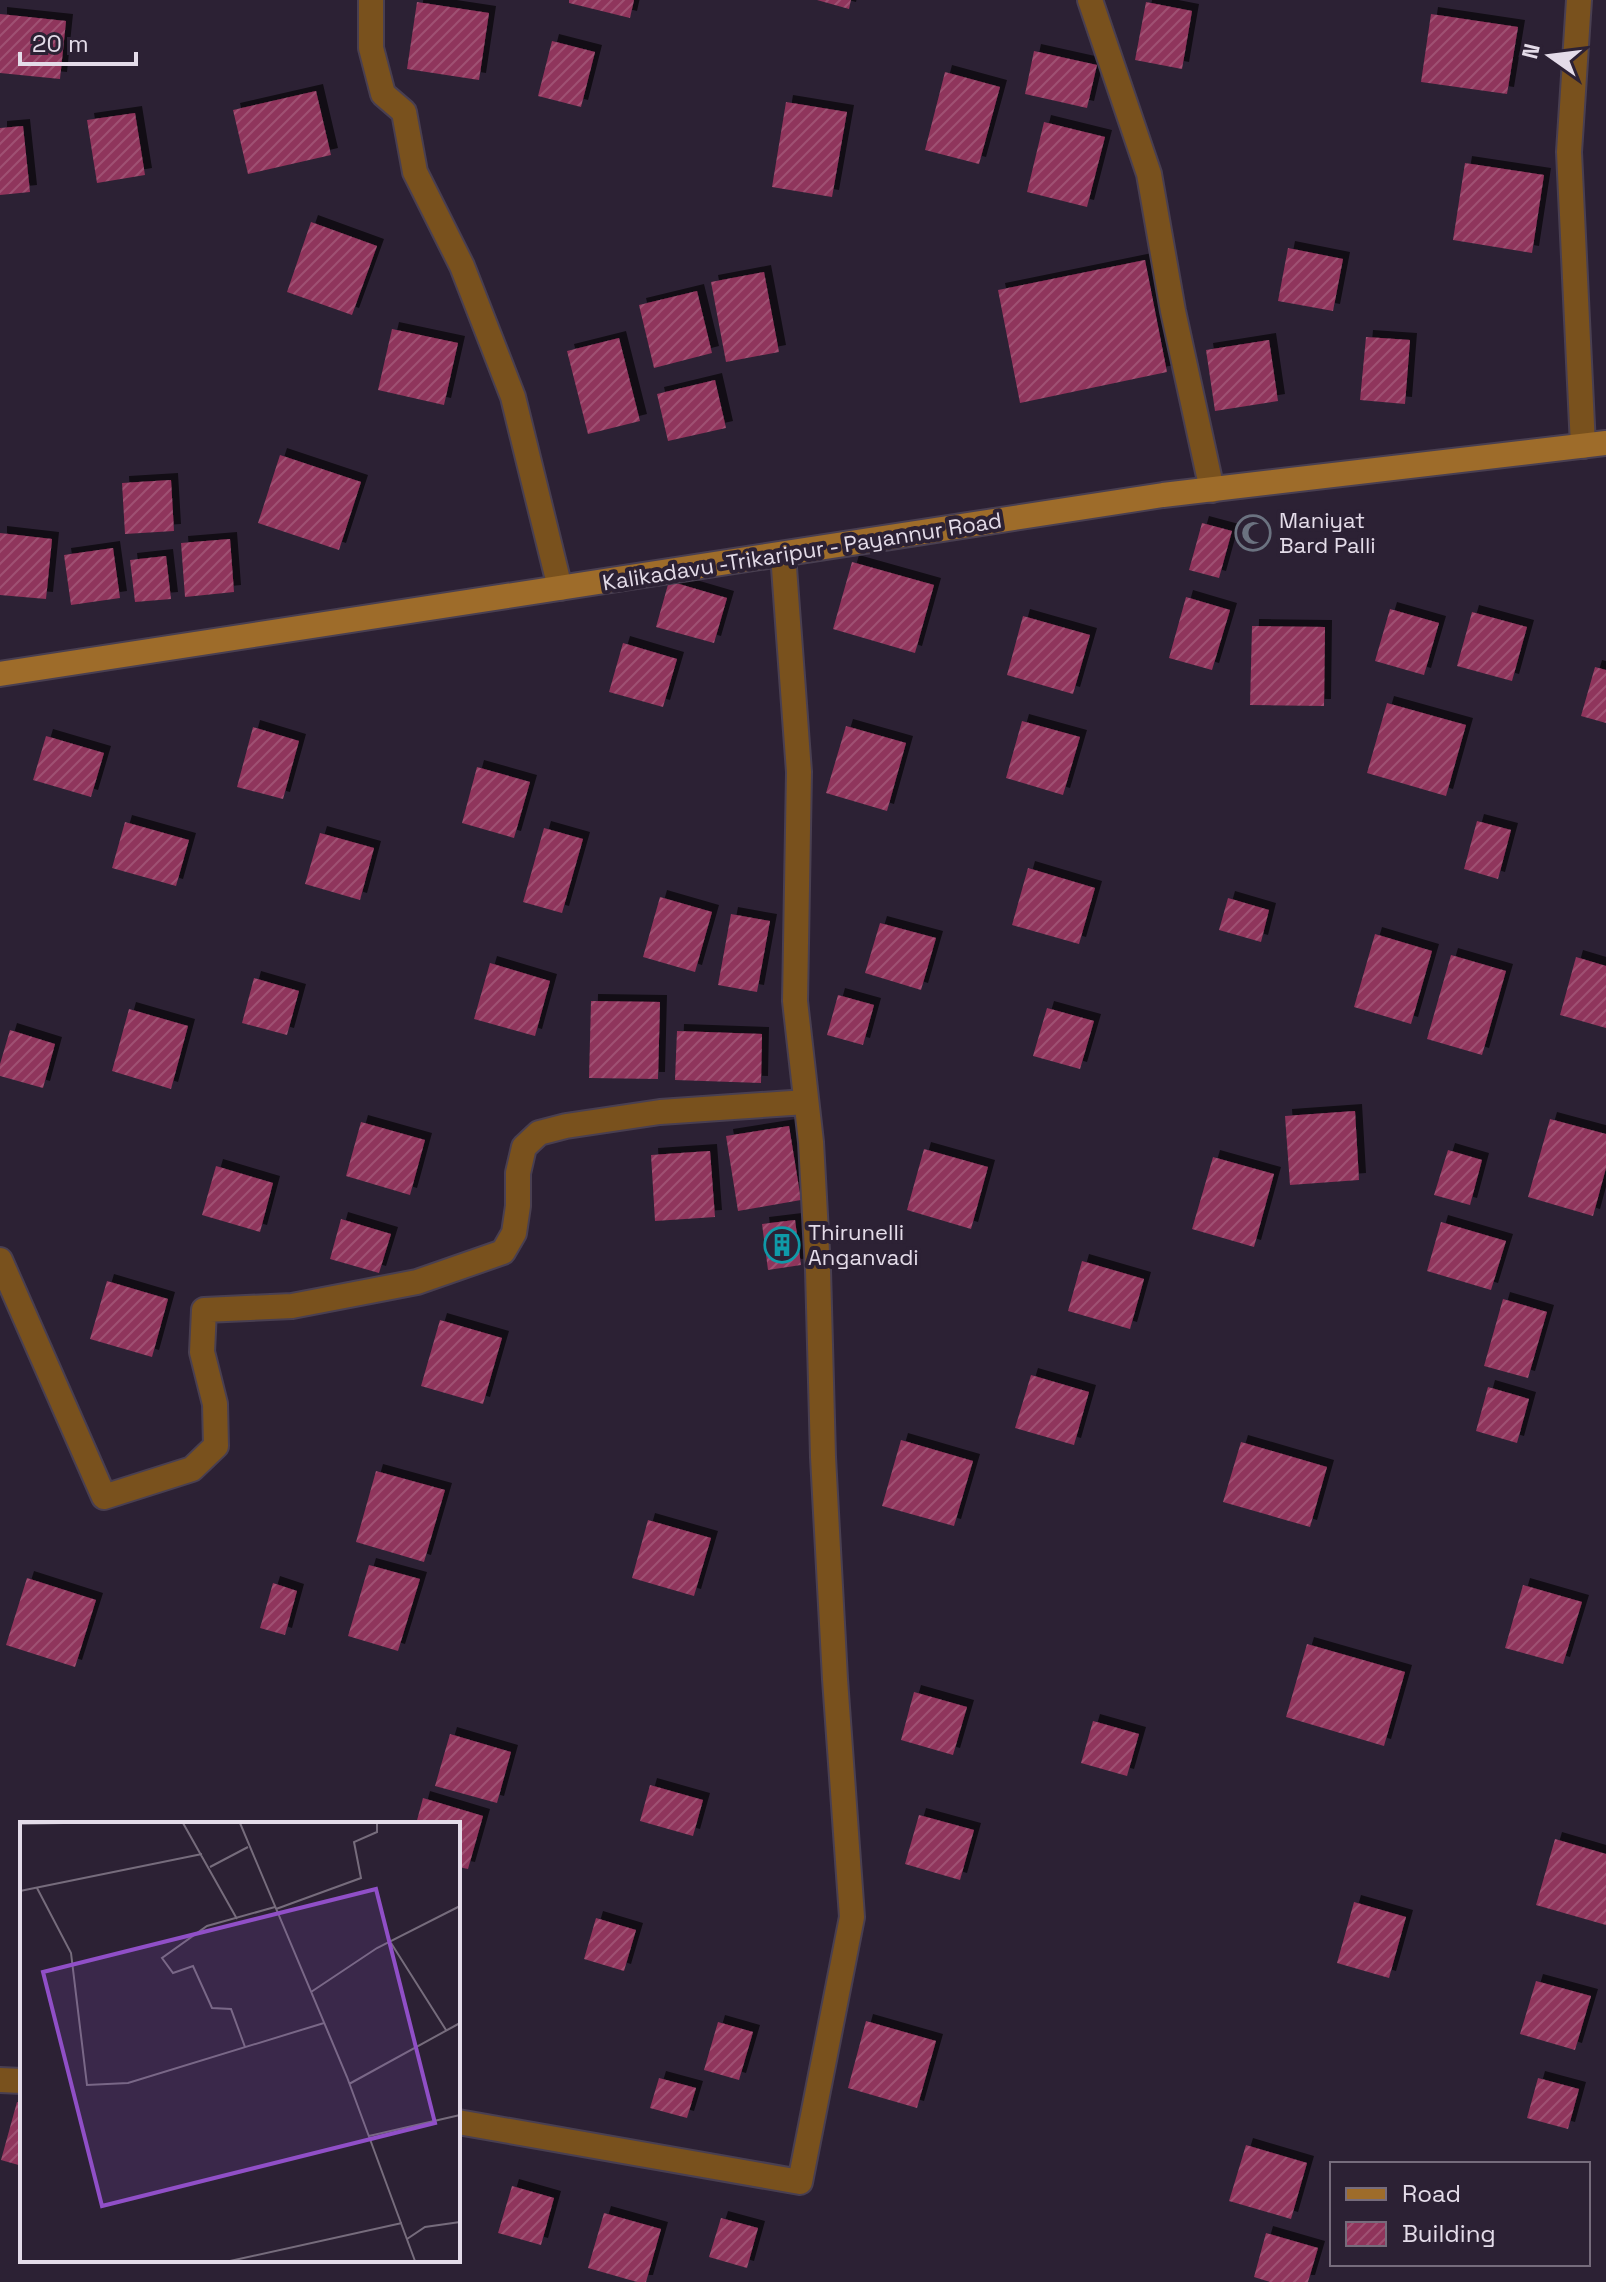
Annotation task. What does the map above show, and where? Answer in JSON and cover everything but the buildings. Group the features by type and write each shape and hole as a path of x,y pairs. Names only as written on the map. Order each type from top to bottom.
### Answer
{"main road":[{"name":"Kalikadavu -Trikaripur - Payannur Road","path":"0,674 1163,495 1594,445"}],"street":[{"path":"371,0 371,48 383,94 404,112 415,172 462,266 513,397 560,588"},
{"path":"1090,0 1149,174 1173,311 1212,490"},
{"path":"1579,0 1569,152 1594,445"},
{"path":"460,2122 800,2182 852,1917 823,1457 811,1142 795,1001 799,772 783,554"},
{"path":"0,1260 104,1497 192,1469 216,1446 215,1404 202,1352 204,1310 292,1306 417,1282 503,1252 514,1233 518,1173 524,1147 539,1133 660,1112 806,1102"},
{"path":"0,2080 20,2081"}],"place":[{"name":"Maniyat Bard Palli","path":"1253,533"},
{"name":"Thirunelli Anganvadi","path":"782,1245"}]}
